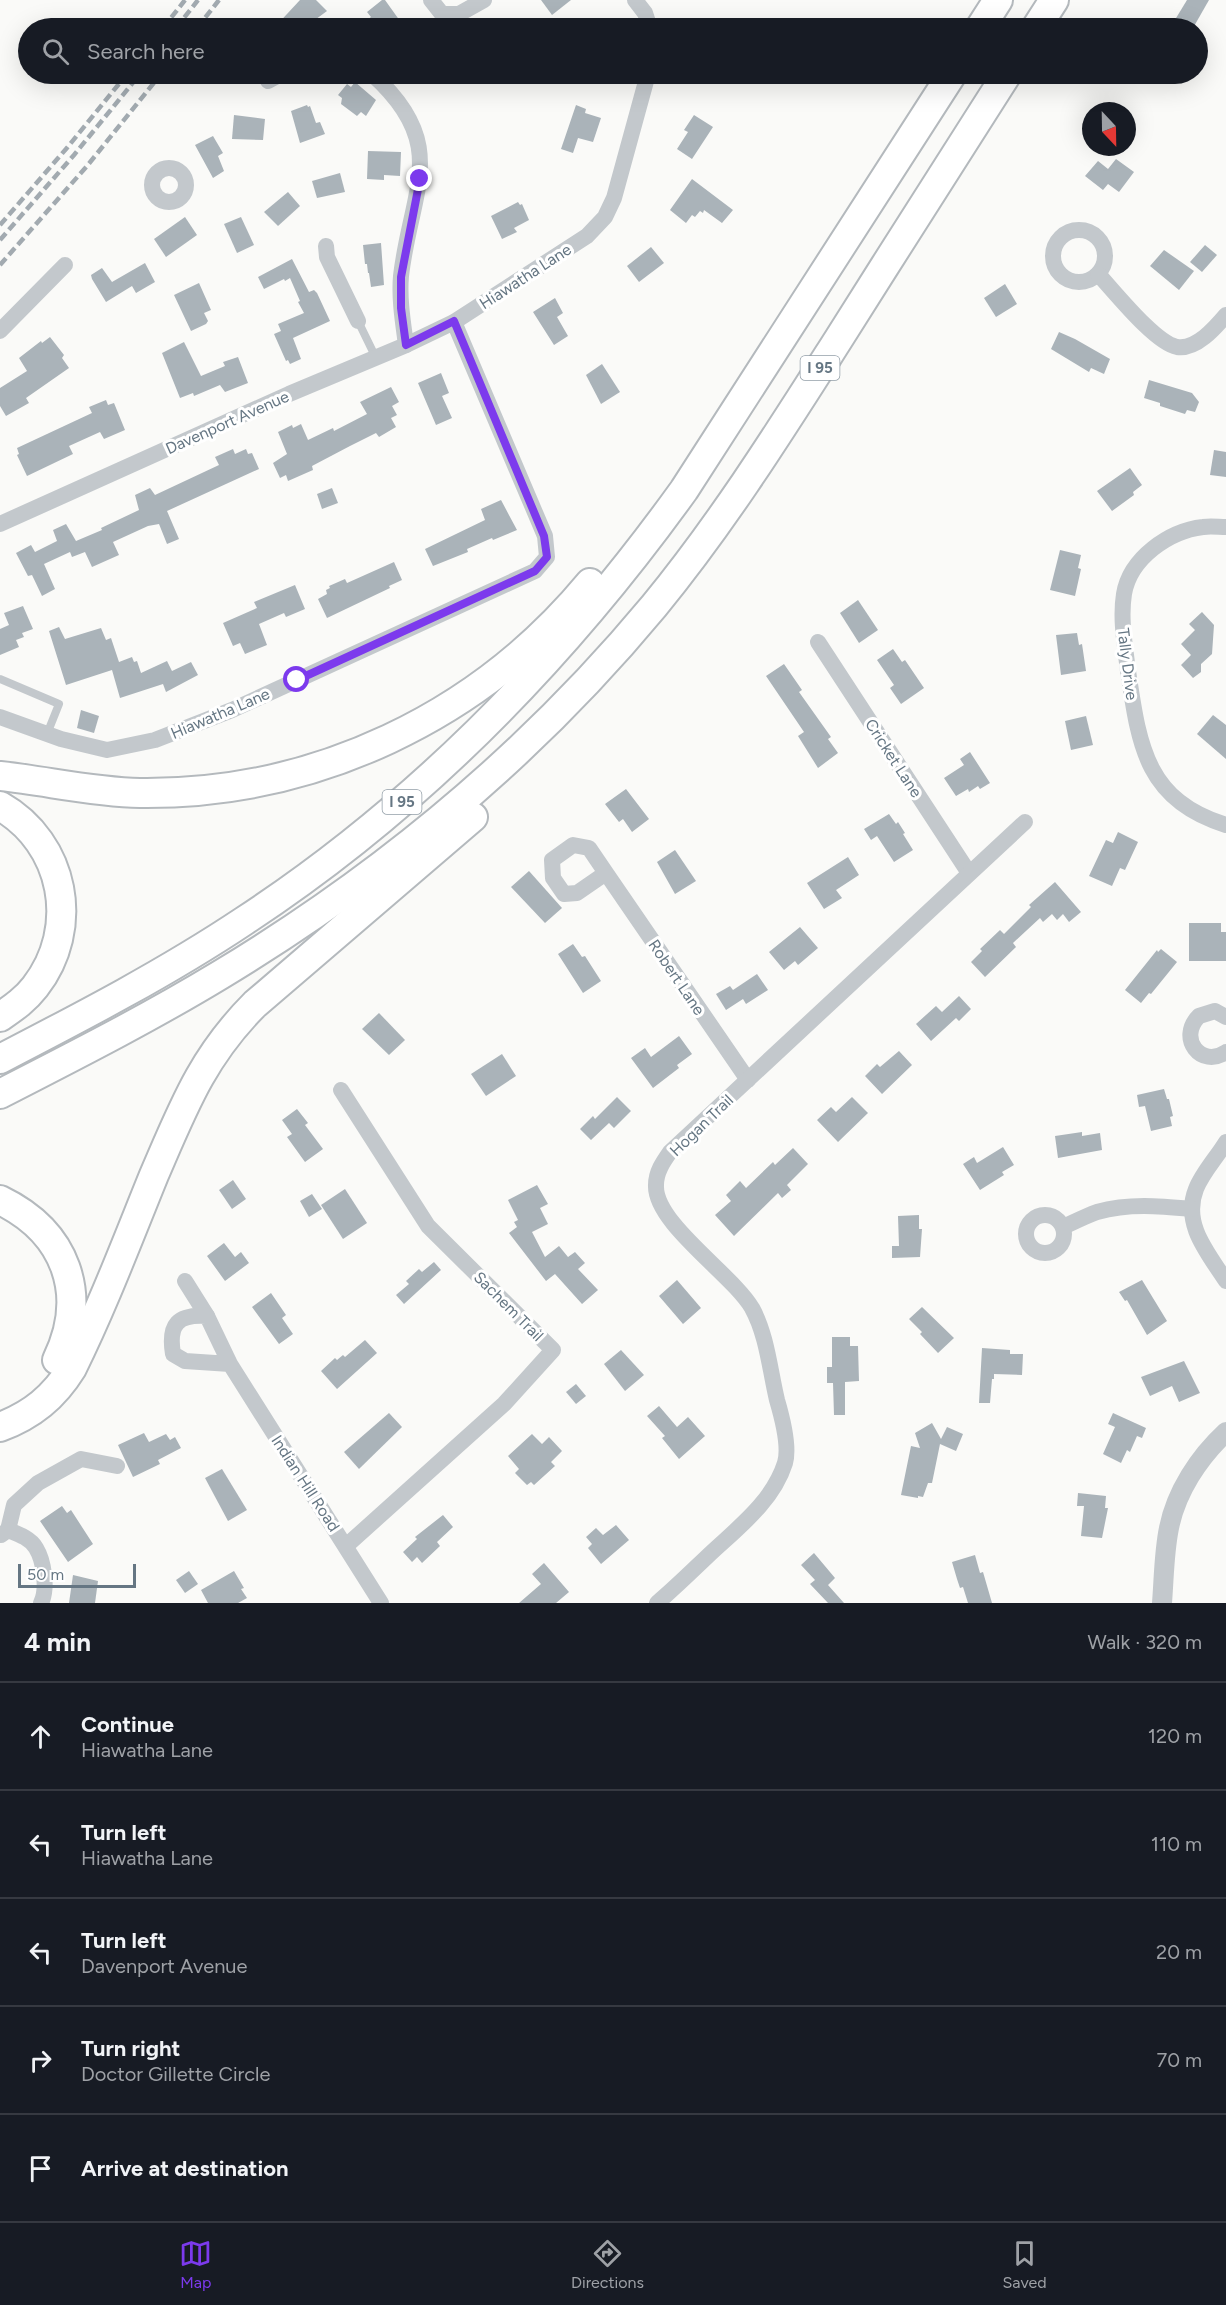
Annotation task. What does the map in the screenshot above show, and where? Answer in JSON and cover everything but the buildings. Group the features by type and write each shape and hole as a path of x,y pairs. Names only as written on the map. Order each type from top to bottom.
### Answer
{"highway":[{"path":"986,18 998,0"},
{"path":"1042,18 1054,0"},
{"name":"I 95","path":"0,1059 147,981 244,921 336,856 423,784 504,707 581,623 651,536 716,443 946,84"},
{"name":"I 95","path":"0,1094 221,975 363,879 444,817 495,772 577,693 688,563 729,507 1001,84"},
{"path":"0,776 114,792 163,793 212,789 260,782 304,772 389,740 430,719 471,693 531,645 582,592 645,517 716,443"},
{"path":"0,1427 33,1412 49,1399 72,1368 187,1100 210,1056 224,1037 255,1004 413,870 503,789 555,732 616,650"},
{"path":"0,806 31,831 48,855 59,881 63,911 59,939 46,972 24,999 0,1017"},
{"path":"0,1200 28,1216 54,1244 67,1272 72,1301 70,1326 65,1344 53,1367 24,1398 0,1410"}],"street":[{"path":"431,0 442,14 459,15 484,0"},
{"path":"635,0 647,18"},
{"path":"381,84 408,114 419,139 420,179 401,277 401,308 406,345"},
{"name":"Hiawatha Lane","path":"0,717 47,734 107,750 155,740 232,710 535,571 547,557 544,536 454,321 587,236 605,217 614,198 645,84"},
{"path":"326,246 327,256 358,321"},
{"path":"0,331 65,265"},
{"path":"1098,274 1148,328 1163,341 1178,348 1209,334 1226,315"},
{"name":"Davenport Avenue","path":"0,524 406,345 454,321"},
{"name":"Tally Drive","path":"1226,527 1202,527 1179,534 1155,546 1136,565 1124,592 1122,626 1137,730 1148,764 1166,789 1193,811 1226,825"},
{"name":"Cricket Lane","path":"818,642 969,873"},
{"name":"Hogan Trail","path":"657,1603 752,1514 774,1486 786,1461 784,1430 761,1333 752,1308 662,1208 655,1186 658,1169 670,1152 1025,822"},
{"name":"Robert Lane","path":"606,873 748,1080"},
{"path":"1226,1017 1215,1011 1206,1012 1199,1016 1190,1029 1189,1037 1198,1052 1205,1056 1213,1057 1226,1052"},
{"name":"Sachem Trail","path":"341,1090 428,1226 553,1350 504,1404 346,1546"},
{"path":"1226,1142 1196,1188 1192,1209 1193,1224 1200,1241 1226,1281"},
{"path":"1063,1227 1096,1212 1125,1207 1192,1209"},
{"name":"Indian Hill Road","path":"185,1281 207,1316 230,1364 381,1603"},
{"path":"207,1316 190,1315 178,1320 170,1336 174,1354 185,1361 230,1364"},
{"path":"1162,1603 1169,1528 1181,1489 1219,1438"},
{"path":"41,1603 44,1572 35,1547 23,1536 4,1533 14,1505 38,1483 81,1459 117,1466"}],"lane":[{"path":"358,321 376,358"},
{"path":"0,679 59,704 47,734"}],"railway":[{"path":"171,18 185,0"},
{"path":"184,18 198,0"},
{"path":"205,18 219,0"},
{"path":"0,225 119,84"},
{"path":"0,240 132,84"},
{"path":"0,265 87,166 153,84"}],"route":[{"path":"297,680 535,571 547,557 544,536 454,321 406,345 401,308 401,277 420,179"}]}
